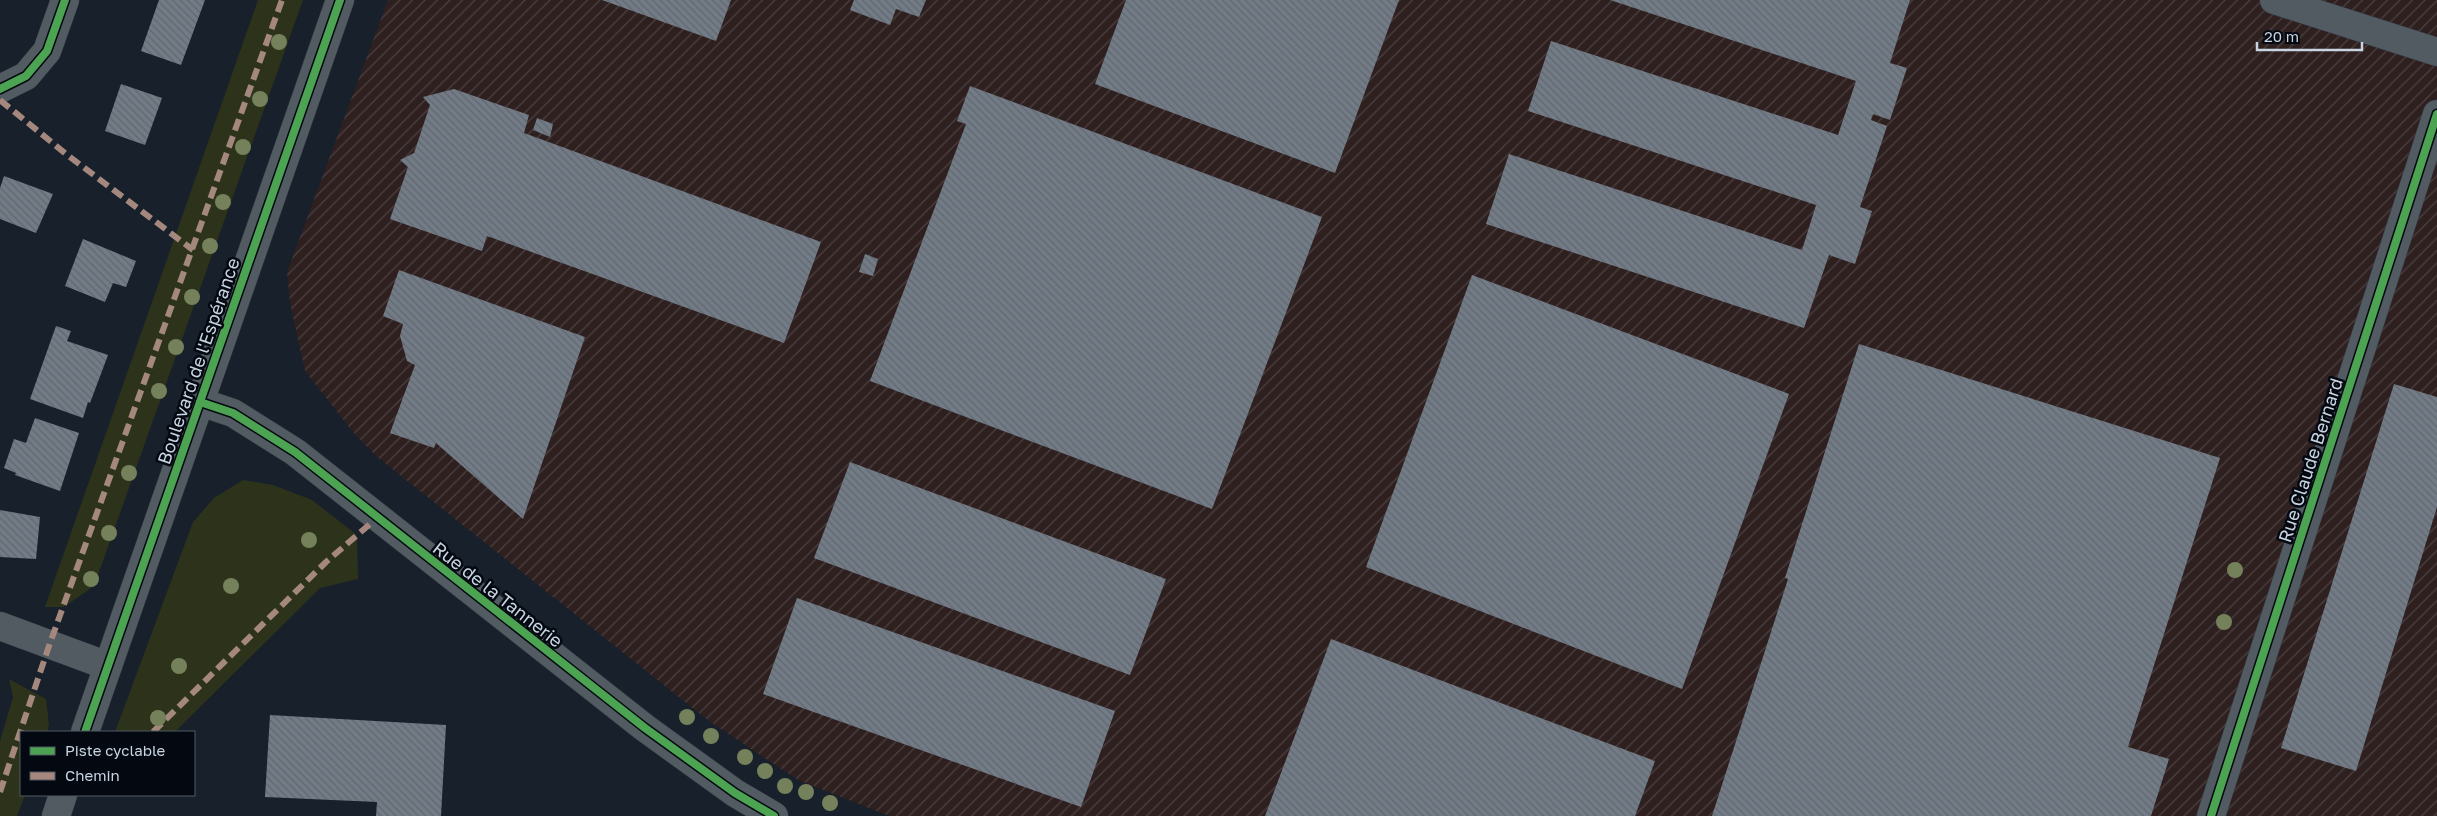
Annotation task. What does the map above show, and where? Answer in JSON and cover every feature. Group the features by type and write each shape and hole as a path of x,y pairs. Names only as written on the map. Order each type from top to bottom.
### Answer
{"street":[{"name":"Boulevard de l'Espérance","path":"85,731 340,0"},
{"path":"2274,0 2437,52"},
{"path":"0,88 26,76 47,51 61,3"},
{"name":"Rue Claude Bernard","path":"2211,816 2437,114"},
{"name":"Rue de la Tannerie","path":"200,402 233,413 295,452 645,728 735,793 774,816"},
{"path":"0,626 108,666"},
{"path":"56,816 63,796"}],"shaded area":[{"path":"388,0 2437,0 2437,816 889,816 798,780 709,721 376,456 353,432 305,371 290,303 287,272"}],"green space":[{"path":"258,0 303,0 94,586 64,607 45,607"},
{"path":"243,480 273,485 312,500 357,535 358,579 320,588 176,731 115,731 193,522 214,498"},
{"path":"9,679 46,699 49,724 47,731 20,731 20,796 25,796 17,816 0,816 0,741 13,697"}],"building":[{"path":"159,0 205,0 181,65 141,51"},
{"path":"602,0 731,0 716,41"},
{"path":"854,0 926,0 919,17 896,9 890,25 850,10"},
{"path":"1126,0 1399,0 1335,173 1095,84"},
{"path":"1610,0 1910,0 1890,63 1907,68 1890,120 1873,114 1871,120 1887,126 1860,207 1872,211 1855,264 1829,255 1804,328 1486,224 1509,154 1802,250 1816,205 1528,111 1551,41 1838,135 1856,81"},
{"path":"121,84 162,98 145,145 105,131"},
{"path":"970,86 1322,217 1212,509 870,381 966,124 957,121"},
{"path":"454,89 529,115 524,133 821,242 784,343 487,236 482,251 390,219 408,167 400,160 414,153 430,105 423,97"},
{"path":"537,118 553,124 550,137 533,130"},
{"path":"4,176 53,194 36,233 0,219 0,188"},
{"path":"83,239 136,261 126,287 113,283 105,302 65,286"},
{"path":"865,254 878,259 873,276 859,272"},
{"path":"399,270 585,337 523,519 436,443 434,448 390,433 415,365 407,361 400,336 403,324 383,316"},
{"path":"1472,275 1789,394 1682,689 1366,567"},
{"path":"56,326 71,331 67,341 108,355 83,418 30,399"},
{"path":"1859,344 2220,458 2128,747 2169,759 2151,816 1712,816 1788,579 1785,578"},
{"path":"2394,384 2437,397 2437,507 2356,771 2281,748"},
{"path":"35,418 79,433 60,491 15,475 16,473 4,468 14,439 26,443"},
{"path":"850,462 1166,579 1130,675 814,558"},
{"path":"0,510 40,517 36,559 0,557"},
{"path":"797,598 1115,711 1081,807 763,694"},
{"path":"1331,639 1655,761 1635,816 1265,816"},
{"path":"270,715 446,725 441,816 376,816 377,802 265,797"}],"marked path":[{"path":"20,731 50,643 282,0"},
{"path":"0,100 66,154 193,250"},
{"path":"154,731 326,562 377,518"},
{"path":"0,792 20,732"}],"cycle path":[{"path":"0,89 26,76 47,51 65,0"},
{"path":"85,731 340,0"},
{"path":"2211,816 2437,114"},
{"path":"200,402 233,413 295,452 645,728 735,793 774,816"}]}
